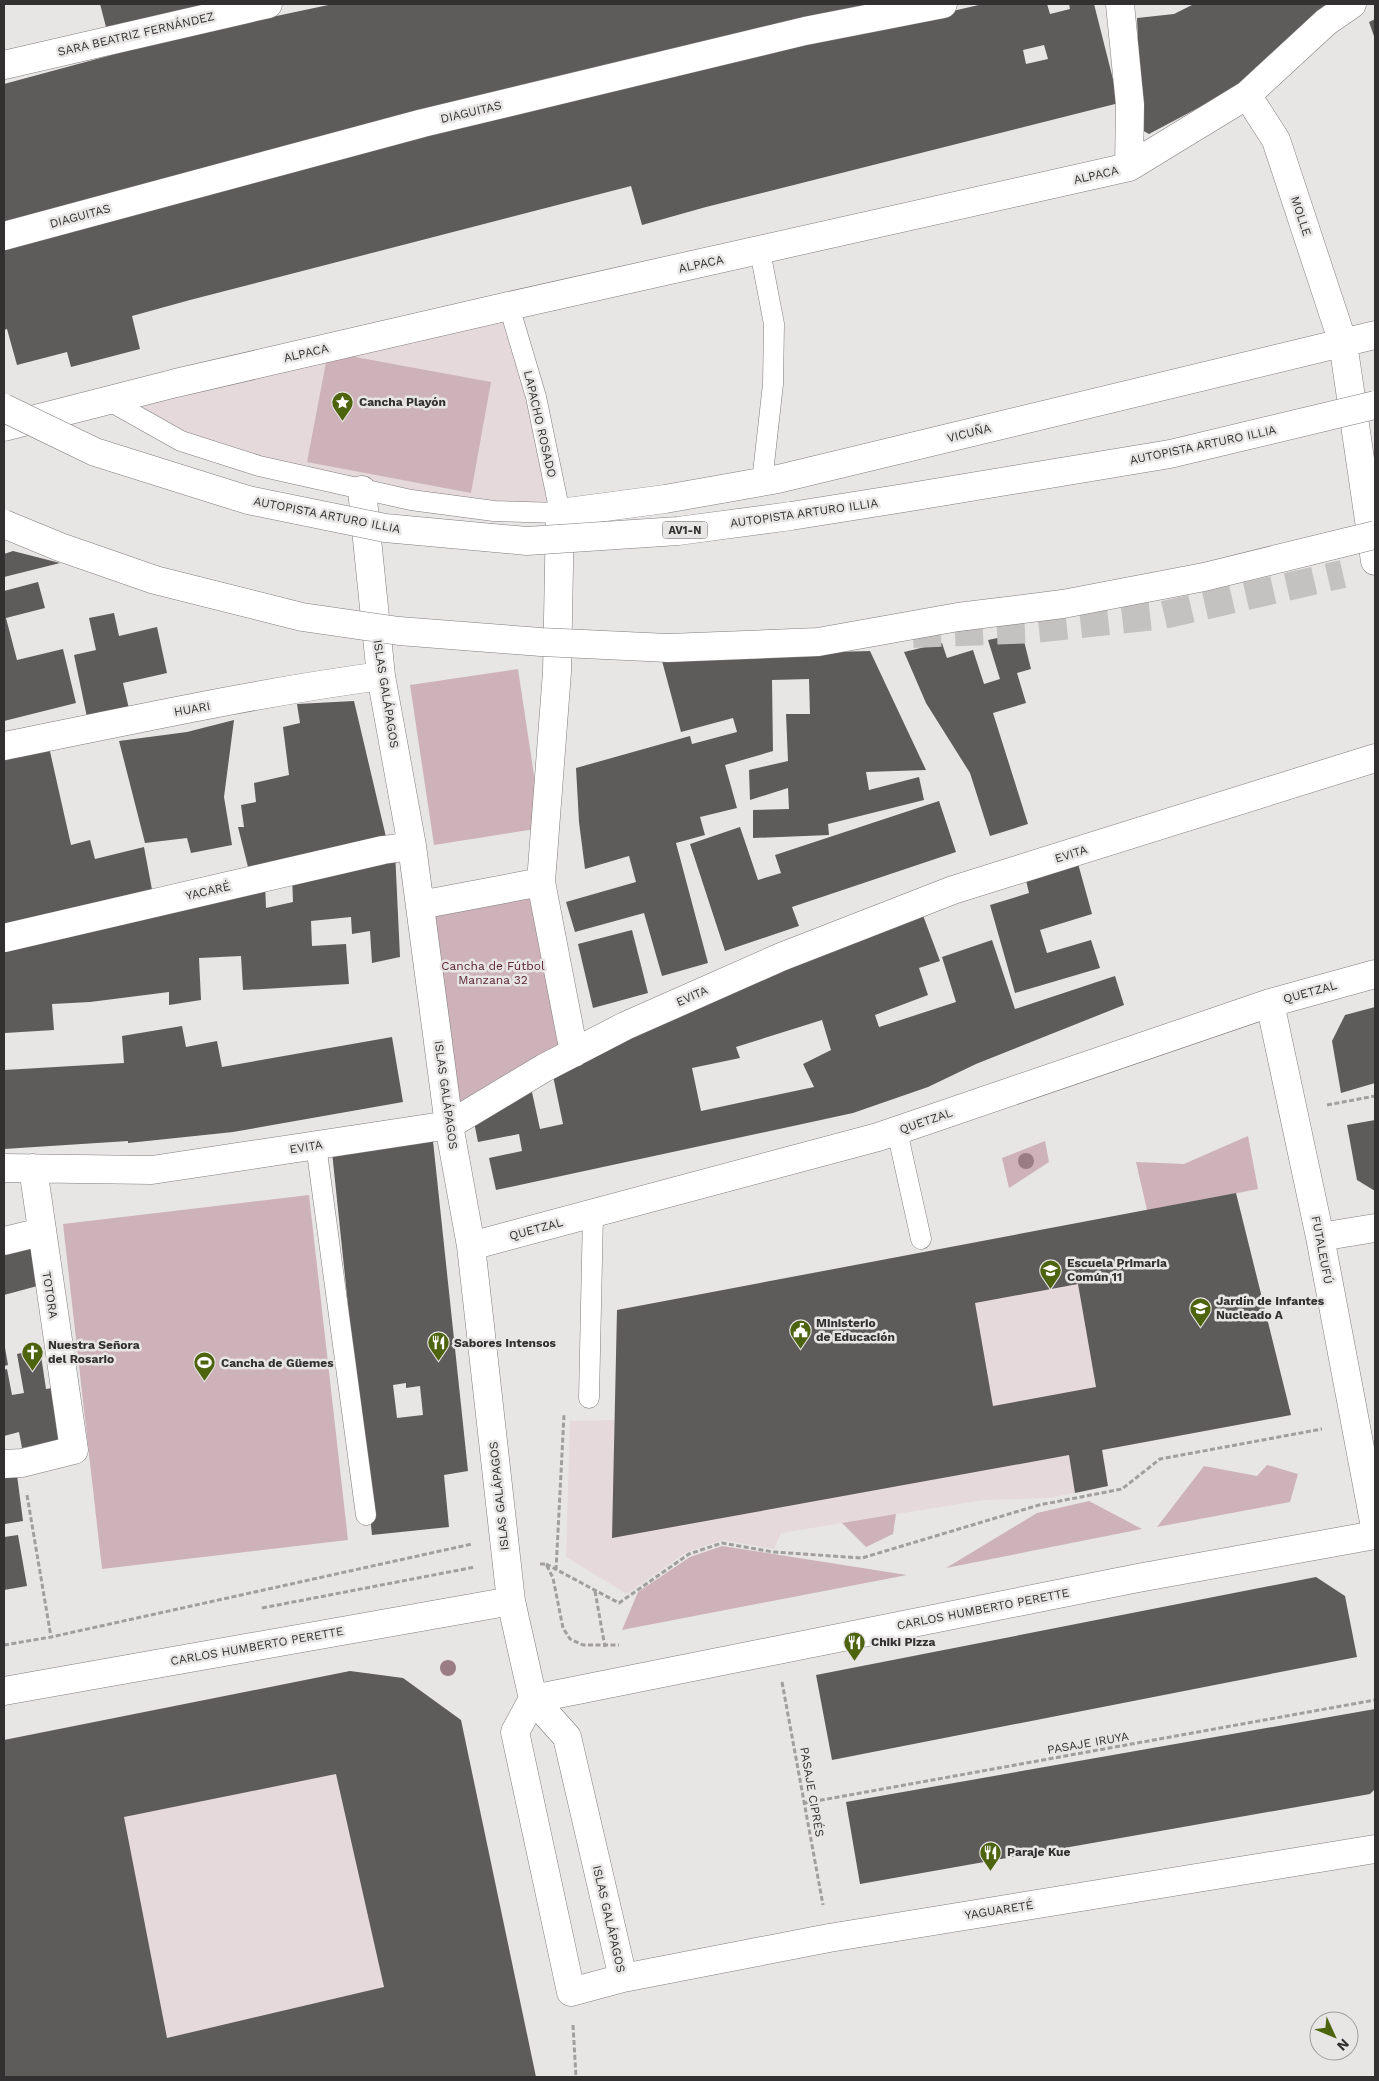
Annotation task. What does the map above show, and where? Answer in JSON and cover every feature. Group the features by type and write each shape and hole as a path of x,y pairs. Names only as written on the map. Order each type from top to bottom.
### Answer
{"main road":[{"name":"SARA BEATRIZ FERNÁNDEZ","path":"4,65 268,4"},
{"name":"DIAGUITAS","path":"4,236 424,123 805,31 943,4"},
{"path":"1120,4 1130,104 1129,167"},
{"name":"ALPACA","path":"4,427 108,400 509,306 1129,167 1147,158 1247,95 1326,22 1352,4"},
{"name":"MOLLE","path":"1247,95 1276,140 1343,343 1375,560"},
{"name":"VICUÑA","path":"560,513 665,499 762,482 1375,335"},
{"name":"AUTOPISTA ARTURO ILLIA","path":"4,408 95,452 248,500 385,528 527,541 678,531 914,497 1170,454 1375,406"},
{"name":"ISLAS GALÁPAGOS","path":"362,490 381,676 412,846 449,1124 471,1246 511,1601 532,1699 567,1737 623,1978 571,1992"},
{"path":"560,513 557,672 541,882 574,1052"},
{"path":"4,524 60,547 155,580 302,617 399,631 541,642 668,648 818,642 958,617 1063,604 1204,577 1375,535"},
{"name":"HUARI","path":"4,746 163,714 381,676"},
{"name":"EVITA","path":"4,1168 152,1170 449,1124 574,1052 625,1026 781,957 953,890 1375,758"},
{"name":"YACARÉ","path":"4,938 383,850 412,846"},
{"path":"420,906 541,882"},
{"name":"QUETZAL","path":"471,1246 897,1131 1270,1003 1375,974"},
{"name":"FUTALEUFÚ","path":"1270,1003 1320,1237 1375,1527"},
{"name":"TOTORA","path":"13,1464 74,1450 33,1168"},
{"path":"1320,1237 1375,1228"},
{"path":"4,1241 41,1232"},
{"name":"CARLOS HUMBERTO PERETTE","path":"532,1699 1138,1578 1375,1536"},
{"name":"CARLOS HUMBERTO PERETTE","path":"4,1691 511,1601"},
{"path":"532,1699 516,1732 571,1992"},
{"name":"YAGUARETÉ","path":"623,1978 829,1938 1375,1848"}],"lane":[{"path":"760,251 774,324 773,384 762,482"},
{"name":"LAPACHO ROSADO","path":"509,306 536,397 560,513"},
{"path":"108,400 181,441 259,466 411,500 494,511 560,513"},
{"path":"897,1131 921,1239"},
{"path":"316,1146 366,1514"},
{"path":"589,1398 592,1214"}],"path":[{"path":"1293,1112 1375,1096"},
{"path":"4,1645 505,1549 546,1564 618,1603 689,1554 722,1543 772,1552 862,1558 1039,1505 1122,1489 1160,1459 1356,1423"},
{"path":"13,1464 51,1637"},
{"path":"252,1610 505,1549"},
{"path":"546,1564 554,1578 563,1628 570,1639 583,1645 628,1644"},
{"path":"595,1591 611,1683"},
{"name":"PASAJE CIPRÉS","path":"776,1650 829,1938"},
{"name":"PASAJE IRUYA","path":"805,1803 1375,1700"},
{"path":"571,1992 576,2077"}],"shaded area":[{"name":"Cancha Playón","path":"509,306 560,513 494,511 259,466 108,400"},
{"name":"Ministerio de Educación","path":"1248,1136 1258,1189 1236,1194 1291,1415 1103,1450 1108,1486 1049,1498 983,1500 781,1533 774,1549 723,1540 687,1552 627,1594 566,1557 570,1421 615,1420 617,1310 1147,1210 1136,1162 1184,1164"},
{"path":"350,1671 403,1678 461,1720 536,2077 4,2077 4,1740"}],"green space":[{"path":"328,352 491,382 471,493 307,462"},
{"path":"518,669 542,828 434,845 410,685"},
{"name":"Cancha de Fútbol Manzana 32","path":"536,890 565,1048 452,1112 431,912"},
{"path":"1248,1136 1258,1189 1147,1210 1136,1162 1184,1164"},
{"path":"1045,1141 1049,1162 1009,1188 1002,1158"},
{"name":"Cancha de Güemes","path":"309,1195 348,1540 102,1569 63,1224"},
{"path":"1267,1465 1298,1474 1290,1502 1157,1527 1204,1466 1257,1476"},
{"path":"1089,1501 1142,1529 946,1568 1037,1513"},
{"path":"896,1514 893,1534 866,1547 842,1523"},
{"path":"722,1546 907,1575 622,1630 638,1592 690,1557"}],"building":[{"path":"100,4 216,4 106,27"},
{"path":"333,4 885,4 4,228 4,84 182,36"},
{"path":"983,4 1047,4 1050,14 1070,9 1069,4 1094,4 1119,103 706,207 642,225 631,186 132,316 140,349 71,367 67,352 17,365 7,329 4,330 4,244 376,145","holes":["1044,45 1048,59 1026,64 1023,50"]},
{"path":"1194,4 1329,4 1243,84 1149,134 1140,129 1137,18 1174,14"},
{"path":"1375,19 1375,39 1369,22"},
{"path":"13,551 60,563 4,577 4,554"},
{"path":"38,582 45,608 6,618 17,660 63,649 76,703 4,721 4,591"},
{"path":"114,613 119,636 157,627 167,673 123,683 130,713 88,722 74,655 96,650 89,618"},
{"path":"1022,633 1031,669 1017,673 1026,703 993,713 1028,824 990,836 970,773 926,703 904,652 942,643 947,658 973,650 984,684 1000,679 988,640"},
{"path":"870,651 926,770 866,772 869,790 919,777 924,800 828,824 829,835 753,838 753,810 789,809 788,788 750,800 749,770 788,761 786,714 810,714 809,679 772,680 773,751 725,765 737,808 700,817 705,835 676,843 708,963 662,976 644,913 575,932 566,902 636,882 629,856 585,869 579,822 576,768 690,736 692,744 737,732 733,718 681,732 661,657"},
{"path":"354,701 386,837 248,867 238,827 244,827 241,805 256,802 254,783 289,775 283,727 300,723 297,704"},
{"path":"234,720 224,797 232,845 191,853 187,838 145,843 119,741 187,732"},
{"path":"49,747 71,845 90,840 95,859 144,847 153,895 4,931 4,756"},
{"path":"939,801 956,852 792,907 799,926 725,951 690,844 740,827 758,880 781,873 775,855"},
{"path":"395,851 400,957 372,963 370,931 352,934 351,917 311,921 312,946 346,944 349,984 243,990 241,956 199,958 201,1000 169,1005 169,992 90,1002 52,1004 54,1030 5,1033 4,948 265,883 266,908 293,902 292,875"},
{"path":"1077,860 1092,914 1040,930 1047,953 1091,940 1100,968 1015,993 990,905 1029,893 1025,876"},
{"path":"921,910 940,961 919,968 928,995 875,1015 879,1027 956,1002 942,957 992,940 1015,1009 1115,976 1124,1005 976,1064 928,1087 853,1113 496,1190 489,1158 522,1151 519,1134 478,1142 473,1117 530,1083 540,1129 563,1124 552,1071","holes":["822,1020 831,1050 803,1064 814,1087 701,1111 692,1068 740,1058 736,1047"]},
{"path":"632,930 648,993 593,1008 578,944"},
{"path":"1375,1007 1375,1083 1341,1093 1332,1041 1345,1015"},
{"path":"182,1026 186,1047 217,1041 222,1067 392,1037 403,1102 233,1132 128,1143 128,1141 4,1149 4,1070 124,1063 122,1036"},
{"path":"1375,1120 1375,1191 1357,1180 1347,1125"},
{"path":"433,1141 468,1471 444,1475 449,1527 372,1535 332,1152","holes":["406,1383 406,1388 420,1386 423,1415 397,1418 393,1385"]},
{"name":"Ministerio de Educación","path":"1236,1193 1291,1415 1102,1450 1108,1486 1075,1493 1069,1455 612,1538 617,1310","holes":["1078,1284 1096,1387 993,1406 975,1303"]},
{"path":"30,1244 41,1285 4,1295 4,1251"},
{"path":"4,1342 8,1365 4,1366"},
{"path":"40,1349 46,1389 52,1388 60,1441 22,1448 19,1432 4,1436 4,1370 7,1369 12,1395 24,1393 17,1354"},
{"path":"17,1475 23,1521 5,1524 4,1476"},
{"path":"18,1535 27,1586 4,1590 4,1537"},
{"path":"1316,1577 1345,1596 1357,1657 832,1760 816,1675"},
{"path":"350,1671 403,1678 461,1720 536,2077 4,2077 4,1740","holes":["336,1774 384,1987 167,2038 124,1817"]},
{"path":"1375,1709 1375,1789 1370,1794 860,1884 846,1802"}],"tunnel":[{"path":"913,634 1036,629 1164,615 1343,574"}],"place":[{"name":"Cancha Playón","path":"343,421"},
{"name":"Escuela Primaria Común 11","path":"1051,1289"},
{"name":"Jardín de Infantes Nucleado A","path":"1200,1327"},
{"name":"Ministerio de Educación","path":"800,1349"},
{"name":"Sabores Intensos","path":"438,1362"},
{"name":"Nuestra Señora del Rosario","path":"32,1371"},
{"name":"Cancha de Güemes","path":"205,1382"},
{"name":"Chiki Pizza","path":"855,1661"},
{"name":"Paraje Kue","path":"991,1871"}]}
